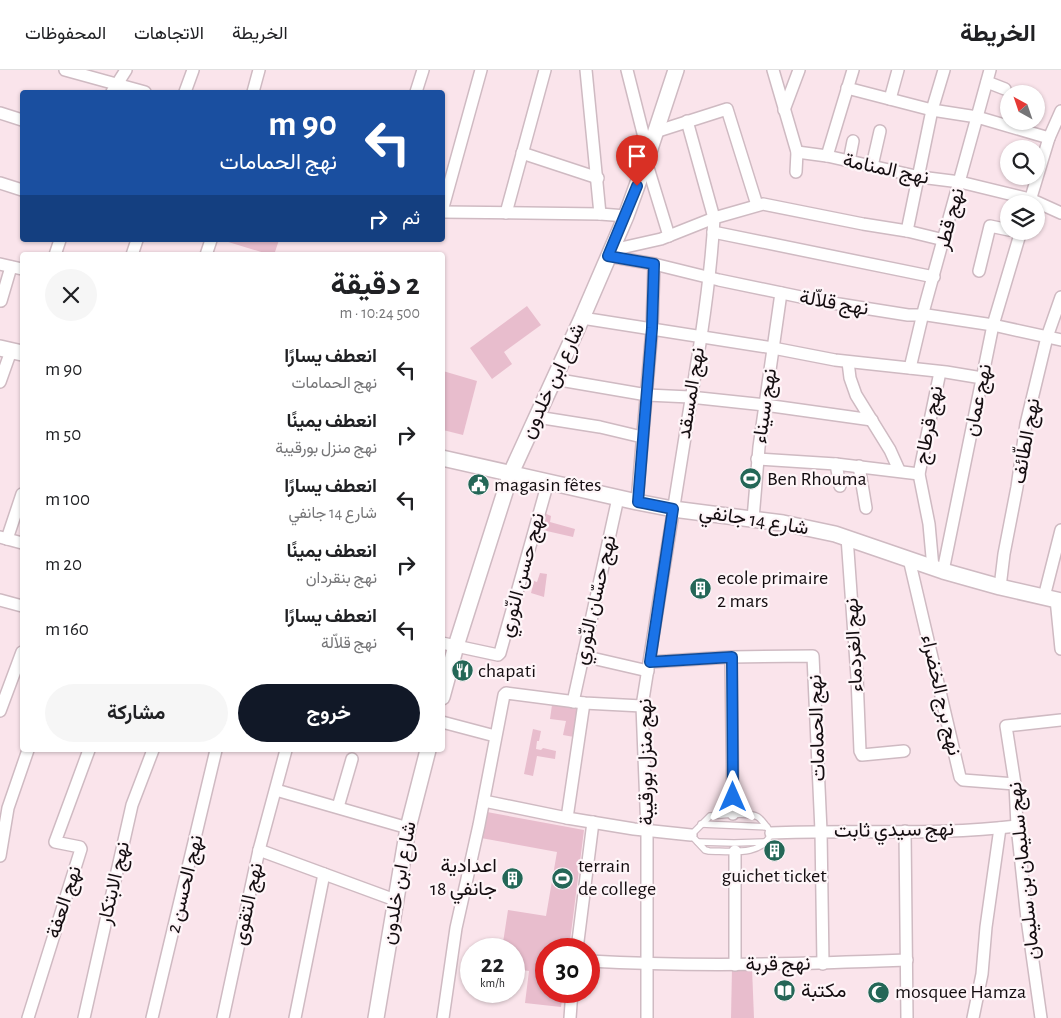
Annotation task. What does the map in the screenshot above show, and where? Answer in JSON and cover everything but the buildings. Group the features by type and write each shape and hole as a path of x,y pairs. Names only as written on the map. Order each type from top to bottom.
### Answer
{"street":[{"path":"65,70 114,89 126,70"},
{"path":"187,90 193,70"},
{"path":"254,90 259,70"},
{"path":"417,90 423,70"},
{"path":"445,201 481,70"},
{"path":"506,213 544,70"},
{"path":"586,70 600,214"},
{"path":"627,70 647,158 669,236"},
{"name":"شارع ابن خلدون","path":"445,674 449,644 511,473 626,216 676,70"},
{"path":"772,70 796,152 796,172"},
{"path":"784,110 799,70"},
{"path":"827,156 853,70"},
{"path":"890,99 898,70"},
{"path":"908,231 932,110 944,70"},
{"name":"نهج قطر","path":"910,368 990,70"},
{"path":"987,82 1000,87"},
{"path":"847,88 932,110 976,117 1049,138"},
{"path":"655,132 726,108 757,205"},
{"path":"1032,195 1049,138 1061,111"},
{"path":"0,113 20,119"},
{"name":"نهج المسقد","path":"673,509 710,277 714,218 687,121"},
{"path":"872,166 880,131"},
{"path":"849,161 853,140"},
{"path":"522,152 598,178"},
{"name":"نهج المنامة","path":"796,152 827,156 920,177 960,182 1008,195"},
{"path":"0,183 20,189"},
{"path":"610,253 669,236 714,218 765,204 908,231 944,240"},
{"name":"نهج المنامة","path":"1045,207 1061,213"},
{"path":"445,212 626,216"},
{"path":"979,271 990,226 1000,228"},
{"path":"713,232 934,277"},
{"name":"نهج عمان","path":"938,569 1014,240"},
{"name":"نهج قلاّلة","path":"610,253 781,293 878,311 993,325 1061,340"},
{"path":"638,502 652,328 654,264"},
{"path":"1,301 11,266"},
{"name":"نهج سيناء","path":"752,519 758,460 781,293"},
{"name":"نهج الطّائف","path":"1000,587 1004,554 1018,487 1023,439 1047,337 1061,297"},
{"path":"582,318 773,348 848,362 982,378"},
{"path":"0,382 15,350"},
{"path":"848,362 852,387 890,450 899,470"},
{"name":"نهج قرطاج","path":"938,569 919,474 940,372"},
{"path":"554,379 647,395 690,397 766,405 872,420"},
{"path":"537,416 600,427 642,437"},
{"name":"شارع 14 جانفي","path":"445,459 673,509 783,523 847,537 938,569 1000,587 1054,599"},
{"path":"758,460 859,466 919,474"},
{"path":"836,464 840,486"},
{"path":"859,466 866,508"},
{"name":"نهج حسن النّوري","path":"449,644 498,655 500,653 548,482"},
{"name":"نهج حسّان النّوري","path":"567,818 583,656 618,498"},
{"path":"20,499 3,538 20,542"},
{"name":"نهج منزل بورقيبة","path":"648,1018 647,831 642,706 673,509"},
{"path":"1061,530 1054,599 1061,649"},
{"name":"نهج الغردماء","path":"847,537 860,753 862,755 904,751"},
{"name":"نهج برج الخضراء","path":"909,559 960,776 963,780 1015,784"},
{"path":"0,600 20,605"},
{"name":"نهج الحمامات","path":"583,656 649,666 732,657 812,654 821,831 823,964"},
{"path":"0,712 3,695 20,657"},
{"path":"732,657 733,814"},
{"path":"443,1018 456,928 480,822 504,694 578,702 642,706"},
{"name":"نهج سليمان بن سليمان","path":"1041,1018 1027,919 1017,826 1015,784 1006,725 1061,720"},
{"path":"445,723 495,736"},
{"path":"0,856 8,808 27,752"},
{"name":"نهج العفة","path":"28,1018 81,849 80,847 55,842 88,752"},
{"name":"نهج الابتكار","path":"84,1018 132,805 152,752"},
{"name":"نهج الحسن 2","path":"152,1018 216,752"},
{"name":"نهج التقوى","path":"223,1018 260,850 286,752"},
{"name":"شارع ابن خلدون","path":"376,1018 394,900 408,828 427,752"},
{"path":"338,807 352,760"},
{"path":"276,790 408,828"},
{"path":"484,801 567,818 695,838"},
{"path":"578,938 593,822"},
{"name":"نهج سيدي ثابت","path":"769,834 1017,826"},
{"path":"972,1018 982,974 986,927 1000,828"},
{"path":"905,831 907,1018"},
{"path":"260,850 394,900"},
{"path":"735,851 735,965"},
{"path":"295,1018 324,874"},
{"name":"نهج قربة","path":"600,962 735,965 823,964 907,960"},
{"path":"570,1018 571,1003"}],"lane":[{"path":"695,838 702,824 711,815 758,816 769,834"},
{"path":"702,824 769,834"},
{"path":"695,838 734,843 769,834"},
{"path":"695,838 707,850 735,851 756,849 769,834"}],"shaded area":[{"path":"228,242 278,242 275,252 261,252"},
{"path":"527,306 541,325 504,352 512,364 492,379 470,348"},
{"path":"445,372 477,381 463,435 445,430"},
{"path":"542,512 551,516 550,522 575,529 573,537 538,529"},
{"path":"540,573 547,574 544,597 531,593 534,581 537,582"},
{"path":"552,705 580,709 574,737 563,735 566,721 550,719"},
{"path":"533,729 541,731 536,749 541,750 543,748 556,751 555,759 537,756 533,776 524,774"},
{"path":"487,812 584,830 570,938 535,938 535,1003 562,1003 561,1007 525,1003 529,971 525,970 525,938 504,938 508,910 546,916 557,852 481,838"},
{"path":"732,968 752,968 754,1018 731,1018"}],"place":[{"name":"Ben Rhouma","path":"751,479"},
{"name":"magasin fêtes","path":"478,485"},
{"name":"ecole primaire 2 mars","path":"701,589"},
{"name":"chapati","path":"462,671"},
{"name":"guichet ticket","path":"774,850"},
{"name":"اعدادية 18 جانفي","path":"513,878"},
{"name":"terrain de college","path":"562,878"},
{"name":"مكتبة","path":"785,991"},
{"name":"mosquee Hamza","path":"879,992"}],"route":[{"path":"637,186 608,256 654,264 652,328 638,502 673,509 650,662 732,657 733,797"}]}
